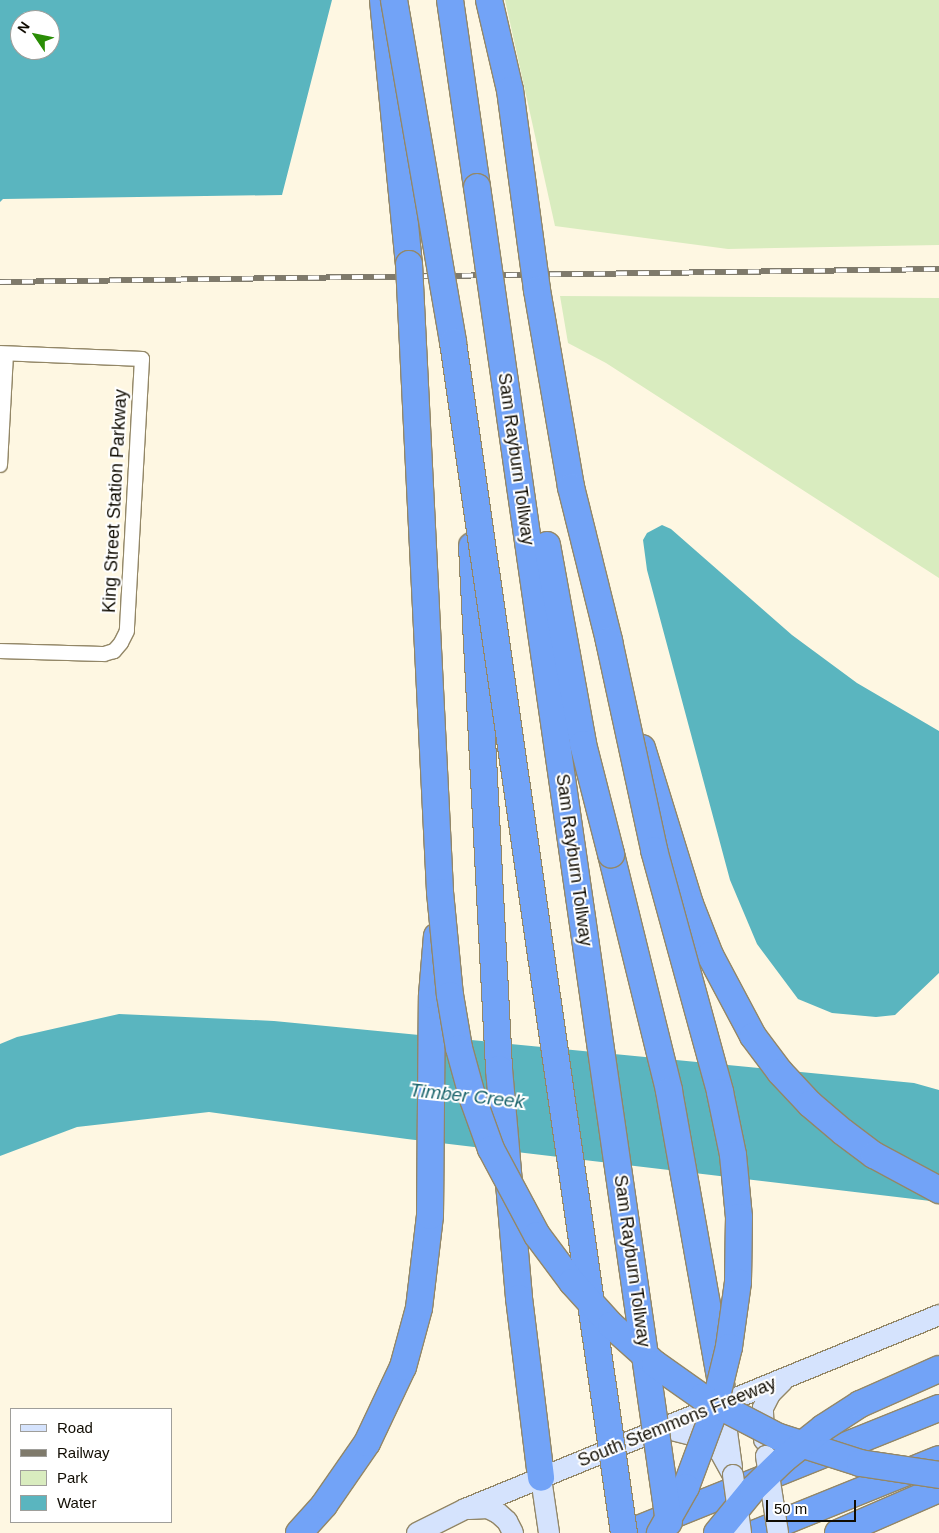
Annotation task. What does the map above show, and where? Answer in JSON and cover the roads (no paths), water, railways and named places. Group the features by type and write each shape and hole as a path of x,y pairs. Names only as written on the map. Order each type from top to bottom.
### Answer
{"highway":[{"path":"383,0 409,264 440,892 450,995 459,1048 473,1098 491,1149 537,1235 572,1282 611,1325 656,1364 702,1397 750,1424 803,1446 860,1463 939,1476"},
{"path":"394,0 452,332 624,1533"},
{"name":"Sam Rayburn Tollway","path":"450,0 670,1533"},
{"path":"489,0 510,90 537,290 571,487 609,641 654,850 720,1092 733,1155 739,1217 738,1282 729,1347 712,1417 686,1486 660,1533"},
{"path":"476,186 494,211 552,576 583,744 669,1090 723,1403"},
{"path":"465,426 499,1069 519,1298 541,1478"},
{"path":"609,641 690,904 710,954 753,1036 780,1072 810,1104 843,1132 874,1155 939,1190"},
{"path":"299,1533 324,1505 367,1443 402,1367 419,1308 430,1216 432,996 440,892"},
{"path":"717,1533 753,1489 823,1428 860,1404 939,1369"},
{"path":"628,1533 939,1408"},
{"path":"756,1533 939,1459"},
{"path":"838,1533 939,1489"}],"main road":[{"name":"South Stemmons Freeway","path":"417,1533 465,1509 939,1315"},
{"path":"778,1533 766,1456 763,1408 770,1394 786,1378"},
{"path":"723,1403 741,1533"},
{"path":"664,1428 700,1437 711,1443 720,1452 733,1475"},
{"path":"541,1478 549,1533"},
{"path":"465,1509 488,1508 498,1513 507,1521 513,1533"}],"street":[{"name":"King Street Station Parkway","path":"0,650 104,654 114,651 121,643 127,631 142,359 3,353"},
{"path":"0,466 3,353"}],"water":[{"path":"0,0 332,0 282,195 3,199 0,202"},
{"path":"662,525 671,529 792,635 857,683 939,731 939,973 895,1015 876,1017 832,1013 798,999 757,944 730,880 647,570 643,540 647,533"},
{"name":"Timber Creek","path":"119,1014 274,1021 914,1083 939,1090 939,1202 407,1139 209,1112 77,1127 0,1156 0,1044 17,1037"}],"railway":[{"path":"0,282 939,269"}]}
